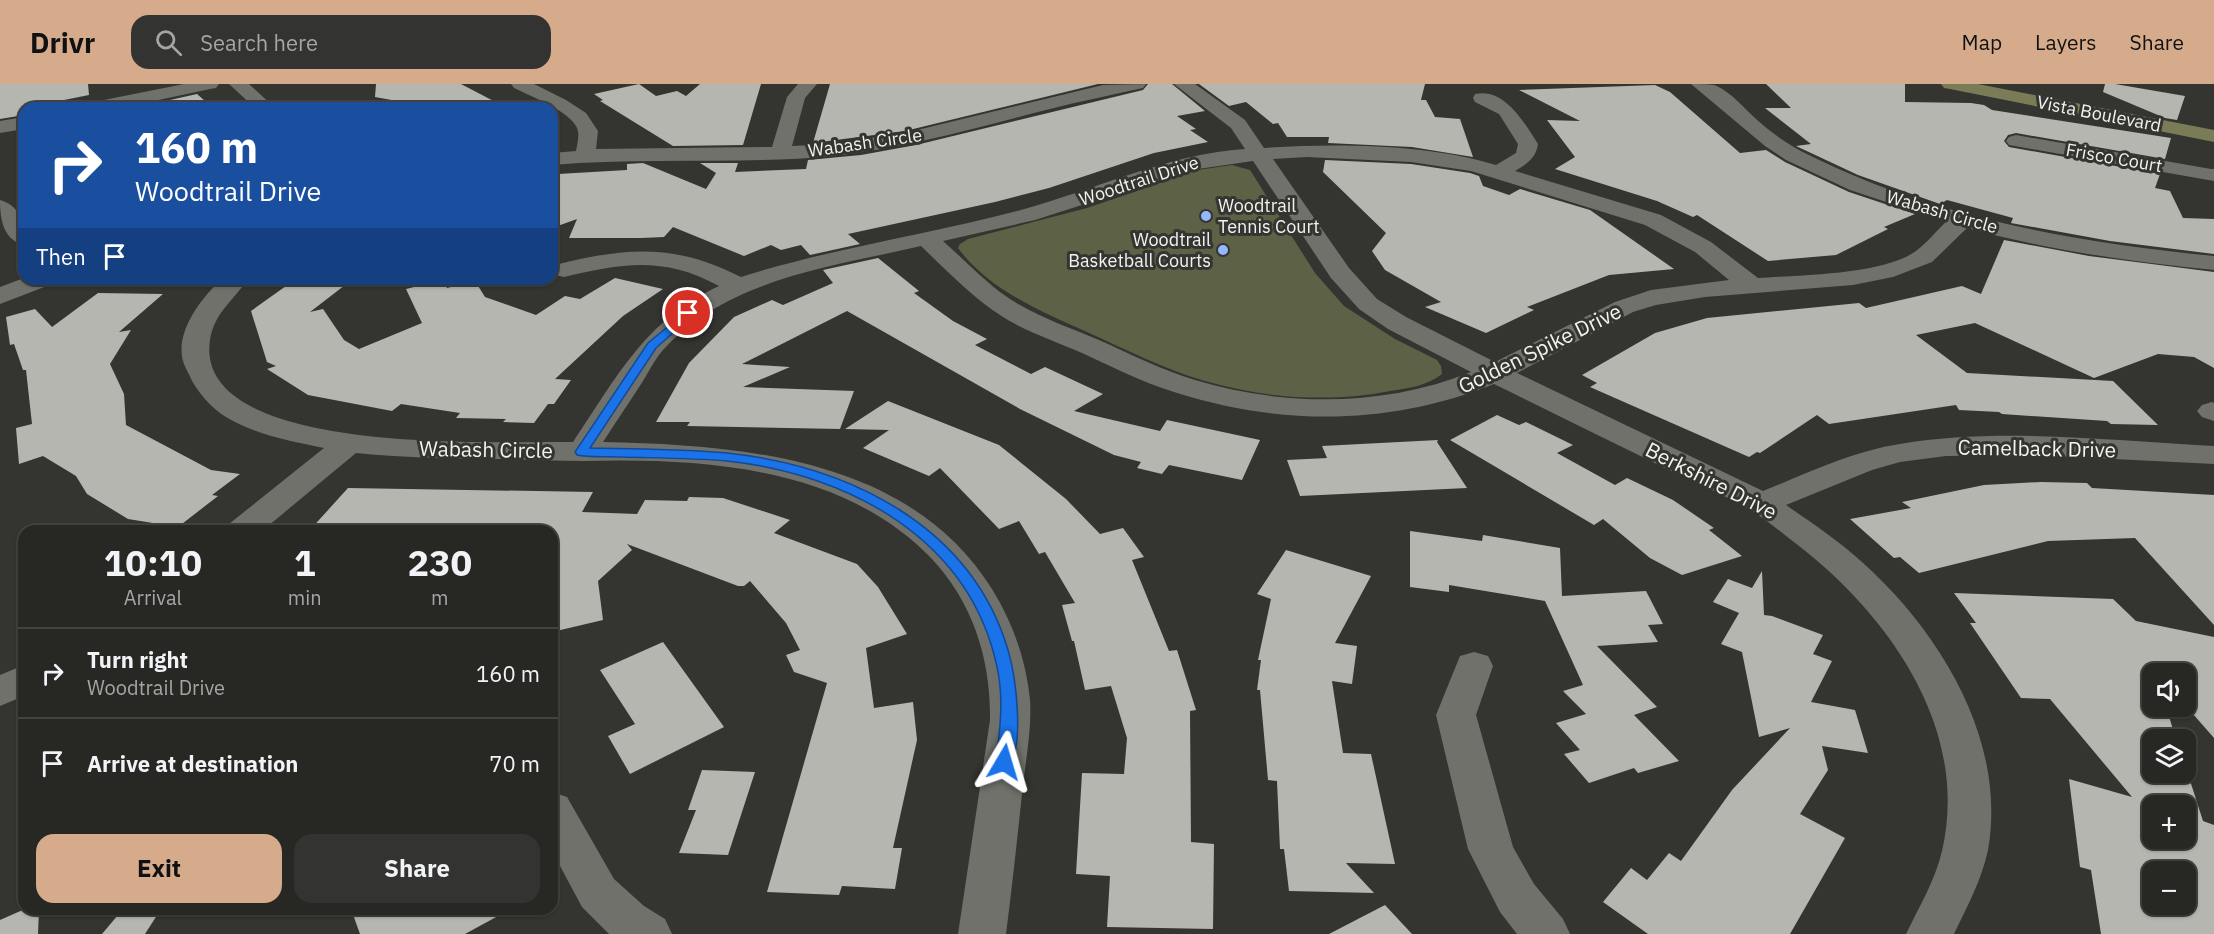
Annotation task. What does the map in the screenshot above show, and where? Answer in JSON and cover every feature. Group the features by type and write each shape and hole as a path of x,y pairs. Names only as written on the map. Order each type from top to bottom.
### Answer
{"main road":[{"name":"Vista Boulevard","path":"1950,84 2214,136"},
{"name":"Vista Boulevard","path":"1994,84 2214,128"},
{"path":"2064,108 2214,128"}],"street":[{"path":"123,102 210,84"},
{"path":"238,84 259,102"},
{"path":"520,84 554,102"},
{"path":"780,154 796,97 808,84"},
{"name":"Wabash Circle","path":"558,158 659,152 780,154 832,150 907,139 1051,101 1137,84"},
{"name":"Berkshire Drive","path":"1183,84 1238,124 1340,273 1368,304 1416,334 1762,503 1807,534 1852,572 1888,609 1920,652 1947,701 1964,750 1970,802 1965,851 1946,902 1930,934"},
{"name":"Wabash Circle","path":"1700,84 1722,98 1767,138 1813,166 1880,195 1962,220 2059,242 2114,252 2214,263"},
{"path":"1482,98 1506,110 1528,144 1523,158 1502,171"},
{"path":"558,104 584,121 588,130 585,155"},
{"path":"0,128 18,124"},
{"name":"Frisco Court","path":"2016,141 2213,174"},
{"name":"Woodtrail Drive","path":"581,452 652,346 688,313 739,286 789,270 1049,209 1187,164 1257,154 1336,151 1411,156 1442,159 1502,171 1653,220 1703,246 1753,286"},
{"path":"5,201 18,226"},
{"name":"Golden Spike Drive","path":"927,239 983,291 1011,311 1165,379 1227,398 1269,405 1310,408 1390,405 1445,393 1495,373 1624,307 1678,292 1853,278 1884,272 1923,256 1962,220"},
{"path":"564,270 615,259 669,259 704,269 739,286"},
{"path":"0,296 28,285"},
{"name":"Wabash Circle","path":"231,285 209,309 199,329 195,352 200,373 213,392 234,410 264,424 303,436 348,444 398,448 680,454 729,458 783,467 831,481 875,501 911,523 945,552 971,584 988,615 1006,668 1010,719 982,934"},
{"path":"248,525 348,444"},
{"name":"Camelback Drive","path":"1762,503 1862,463 1899,453 1946,447 1995,445 2214,455"},
{"path":"1474,666 1456,715 1491,849 1517,898 1546,934"},
{"path":"0,692 18,682"},
{"path":"558,820 598,893 627,921 648,934"}],"green space":[{"path":"1232,165 1250,170 1315,273 1344,306 1395,339 1437,360 1442,374 1424,384 1344,397 1273,395 1227,387 1160,365 1016,298 985,276 958,248 968,239 1087,208 1198,170"}],"building":[{"path":"0,84 88,84 89,95 54,102 18,102 18,116 0,119"},
{"path":"376,84 461,84 496,102 403,102 375,97"},
{"path":"639,84 656,96 677,91 686,96 700,84 761,84 743,145 673,146 600,101 603,100 594,94"},
{"path":"830,84 1098,84 905,131 813,143"},
{"path":"1148,84 1172,84 1205,111 1177,116 1196,129 1190,130 1208,142 1154,153 1049,188 995,202 848,234 860,244 810,255 801,245 781,250 771,245 744,256 673,227 664,237 569,238 577,219 558,226 558,174 627,170 627,164 643,163 706,189 716,173 700,163 738,163 735,172 806,169 808,160 861,155 916,145 1143,90"},
{"path":"1199,84 1425,84 1421,100 1426,100 1435,117 1460,119 1473,157 1412,147 1328,143 1329,137 1287,137 1278,123 1273,124 1246,102 1229,106"},
{"path":"1766,84 1905,84 1905,102 1971,103 1984,105 1992,110 2171,138 2165,159 2016,133 2008,135 2004,141 2009,147 2160,174 2155,188 2170,191 2183,218 2214,219 2214,254 2110,241 2011,223 2013,218 1947,200 1940,204 1858,175 1796,146 1811,144 1765,108 1791,108"},
{"path":"2105,84 2185,96 2177,120 2165,118 2103,92"},
{"path":"1655,85 1670,92 1740,153 1766,150 1785,162 1849,192 1915,214 1884,227 1888,229 1836,255 1768,261 1697,215 1693,217 1657,201 1555,169 1575,157 1547,120 1580,121 1519,90"},
{"path":"197,94 206,102 161,102"},
{"path":"1325,160 1411,164 1470,173 1479,176 1483,186 1509,195 1520,189 1590,210 1674,269 1609,275 1527,307 1534,310 1486,333 1425,307 1441,302 1385,270 1372,251 1386,233 1323,172"},
{"path":"2004,240 2089,256 2214,272 2214,368 2194,357 2158,354 2094,378 1975,323 1916,335 1967,373 2113,381 2158,425 2111,424 2107,421 1959,410 1956,405 1829,424 1817,415 1760,453 1757,452 1749,457 1590,387 1597,383 1582,375 1655,333 1707,318 1859,303 1866,308 1962,286 1981,294"},
{"path":"878,258 919,291 914,293 953,321 987,339 975,345 1031,374 1045,367 1103,394 1074,411 1160,431 1167,420 1260,440 1242,480 1169,465 1162,474 1137,468 1141,462 1114,455 1020,409 847,311 742,364 790,367 743,387 854,391 840,429 687,426 690,422 656,422 689,363 734,317 772,300 783,305 833,283 823,270"},
{"path":"615,278 663,289 623,316 555,379 571,380 554,404 548,404 534,423 503,422 506,419 456,418 460,413 401,404 392,411 308,395 267,369 276,366 267,362 251,311 287,285 345,285 310,312 323,309 344,340 359,349 422,323 406,289 422,285 446,285 447,288 459,285 478,285 485,297 536,315 565,296 580,299"},
{"path":"98,293 163,294 119,332 131,330 110,364 124,394 126,425 211,470 240,474 212,495 218,496 181,525 166,525 128,519 87,494 76,476 43,456 19,464 16,428 32,424 26,370 23,370 14,344 10,345 6,317 35,309 52,327"},
{"path":"888,401 999,445 1066,499 1100,534 1123,528 1144,557 1132,560 1169,651 1177,650 1196,710 1190,711 1191,842 1214,844 1213,929 1107,927 1110,876 1076,874 1082,773 1124,774 1127,738 1111,686 1085,690 1074,641 1072,641 1062,605 1075,603 1045,552 1039,554 1019,521 999,529 940,468 929,476 863,448 889,430 845,429"},
{"path":"1497,415 1519,425 1526,422 1573,445 1557,453 1615,485 1627,478 1673,500 1714,528 1709,530 1742,556 1682,575 1650,558 1603,519 1594,525 1450,440"},
{"path":"1438,440 1437,442 1467,488 1300,496 1287,460 1327,458 1322,446"},
{"path":"2041,482 2087,483 2092,488 2214,495 2214,625 2135,538 2048,541 1919,573 1900,557 1894,558 1850,519 1911,508 1902,502 1984,485"},
{"path":"348,488 593,492 582,512 637,514 645,500 687,501 689,497 723,498 790,520 774,533 857,564 878,587 907,634 866,648 874,708 913,702 917,740 893,848 902,848 895,889 842,886 839,895 767,892 827,683 794,672 786,655 800,650 786,623 750,581 744,586 738,586 627,544 632,550 598,581 603,620 558,631 558,525 314,525"},
{"path":"1410,531 1482,541 1483,535 1560,548 1562,596 1646,591 1663,624 1648,625 1658,642 1597,646 1657,707 1634,715 1679,761 1638,773 1634,768 1589,783 1564,754 1580,750 1556,723 1586,714 1563,691 1583,685 1545,601 1449,585 1449,592 1410,587"},
{"path":"1286,550 1371,576 1335,643 1357,646 1352,684 1332,681 1343,753 1371,754 1395,864 1346,863 1374,893 1289,891 1284,849 1280,849 1277,781 1268,780 1260,690 1257,690 1261,660 1258,660 1271,599 1257,594"},
{"path":"1762,571 1764,615 1823,635 1813,654 1832,661 1811,702 1855,710 1868,753 1822,746 1828,770 1800,814 1845,838 1790,934 1648,934 1603,902 1631,868 1647,880 1669,853 1681,861 1732,790 1790,728 1759,737 1742,652 1721,644 1739,613 1713,602 1728,579 1752,588"},
{"path":"1954,593 2113,599 2136,621 2214,637 2214,738 2196,717 2196,663 2142,663 2142,717 2169,717 2173,729 2142,729 2142,783 2191,783 2195,795 2142,795 2142,849 2196,849 2196,799 2203,821 2214,825 2214,934 2101,934 2091,870 2080,867 2069,779 2132,797 2050,699 2021,698 1970,623 1976,623"},
{"path":"663,642 724,727 630,774 608,736 635,724 600,670"},
{"path":"702,770 755,772 728,855 679,853 696,810 688,810"},
{"path":"1385,905 1412,934 1329,934"},
{"path":"18,912 18,915 39,915 38,934 0,934 0,920"},
{"path":"118,915 157,915 145,934 102,934"},
{"path":"353,915 500,915 465,934 360,934"}],"place":[{"name":"Woodtrail Tennis Court","path":"1206,216"},
{"name":"Woodtrail Basketball Courts","path":"1223,250"}],"route":[{"path":"688,313 652,346 581,452 696,455 783,467 831,481 875,501 911,523 945,552 971,584 993,625 1006,668 1010,719 1004,762"}]}
